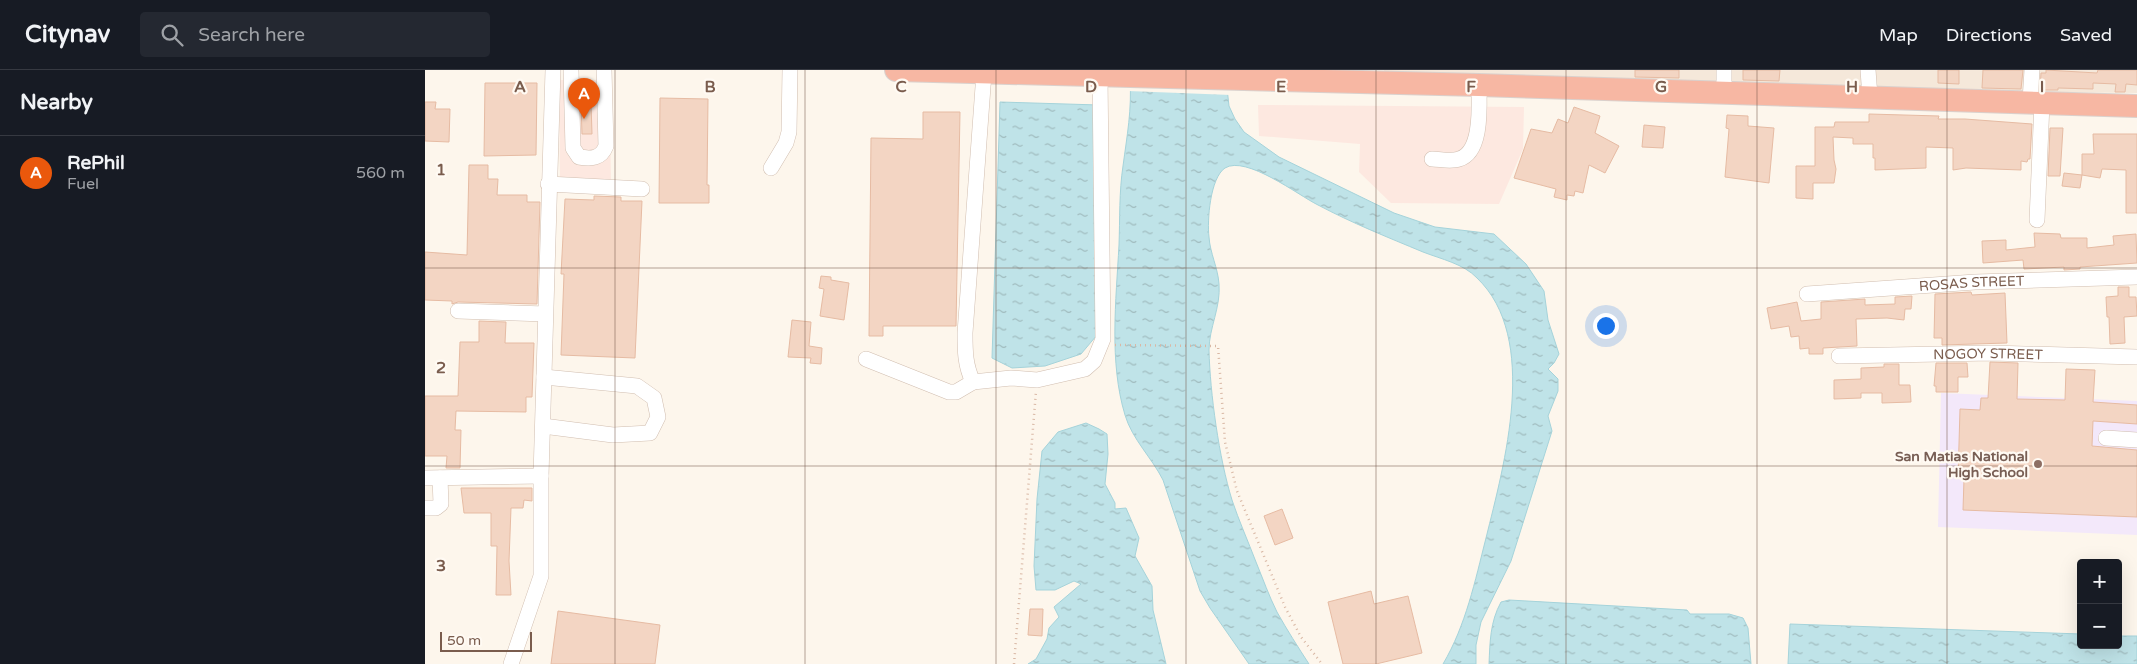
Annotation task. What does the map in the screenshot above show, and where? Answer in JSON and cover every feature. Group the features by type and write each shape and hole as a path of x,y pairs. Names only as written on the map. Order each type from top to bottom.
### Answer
{"highway":[{"path":"896,70 1124,77 1470,80 1724,93 1870,96 2137,106"}],"street":[{"path":"511,664 541,576 541,476 548,184 553,70"},
{"path":"571,70 573,148 579,156 587,158 598,156 604,152 606,146 604,70"},
{"path":"771,168 789,132 790,70"},
{"path":"1724,70 1724,93"},
{"path":"1868,70 1870,96"},
{"path":"2033,70 2036,102 2037,220"},
{"path":"973,382 965,359 965,333 984,73"},
{"path":"866,360 949,392 956,392 973,382 1011,378 1037,380 1085,369 1094,361 1103,339 1100,76"},
{"path":"1432,159 1457,160 1470,152 1478,124 1470,80"},
{"path":"548,184 642,189"},
{"name":"ROSAS STREET","path":"1807,294 1975,282 2137,277"},
{"path":"458,311 545,314"},
{"name":"NOGOY STREET","path":"1839,356 1991,353 2137,357"},
{"path":"543,426 613,435 650,433 658,417 654,398 637,386 544,377"},
{"path":"2106,438 2137,440"},
{"path":"425,508 436,508 441,504 432,478 541,476"}],"path":[{"path":"1115,346 1218,346 1225,442 1237,491 1285,606 1301,637 1322,664"},
{"path":"1014,664 1037,380"}],"shaded area":[{"path":"1384,70 2137,70 2137,93 1778,89 1383,77"},
{"path":"559,80 609,80 611,180 560,180"},
{"path":"1258,105 1524,107 1523,149 1499,204 1391,203 1359,172 1360,144 1259,136"},
{"name":"San Matias National High School","path":"1941,393 2137,401 2137,535 1938,527"}],"water":[{"path":"1225,70 1229,106 1235,119 1244,132 1279,157 1394,213 1435,227 1494,234 1526,264 1544,291 1548,320 1559,354 1548,369 1558,379 1558,391 1548,416 1552,431 1511,561 1481,622 1476,645 1476,664 1443,664 1458,634 1469,603 1501,475 1512,403 1512,367 1508,334 1496,303 1472,273 1452,262 1423,252 1344,218 1258,171 1234,165 1225,168 1216,181 1209,211 1208,230 1218,278 1219,293 1209,350 1213,405 1219,445 1232,500 1269,594 1281,619 1309,664 1249,664 1200,591 1163,480 1128,424 1120,395 1117,374 1115,309 1121,186 1130,112 1130,79"},
{"path":"1000,102 1099,105 1097,335 1081,354 1045,366 1012,368 992,358"},
{"path":"1086,423 1107,434 1108,454 1105,484 1115,503 1115,509 1126,508 1139,538 1135,556 1152,586 1153,610 1166,664 1028,664 1036,659 1047,639 1049,628 1059,617 1054,607 1081,584 1074,581 1055,590 1036,590 1034,566 1037,499 1042,451 1058,432"},
{"path":"1509,600 1687,610 1690,614 1729,614 1743,618 1748,628 1751,664 1489,664 1491,632 1497,610 1501,602"},
{"path":"1790,624 2077,634 2077,649 2122,649 2122,636 2137,636 2137,664 1788,664"}],"pier":[{"path":"1228,70 1231,95 1128,91 1128,79"}],"building":[{"path":"1635,70 1679,70 1679,78 1635,77"},
{"path":"1743,70 1780,70 1779,81 1743,80"},
{"path":"1938,70 1959,70 1959,84 1938,83"},
{"path":"1983,70 2023,70 2021,89 1982,88"},
{"path":"2046,70 2097,73 2098,70 2137,70 2137,85 2126,84 2125,92 2115,92 2116,84 2093,83 2093,89 2058,88 2058,90 2040,90 2041,73 2046,73"},
{"path":"485,83 537,83 536,155 484,156"},
{"path":"660,98 708,99 707,185 709,185 709,203 659,203"},
{"path":"425,102 436,102 435,109 450,109 449,142 425,141"},
{"path":"591,103 592,134 582,134 581,104"},
{"path":"1574,107 1600,116 1595,133 1619,146 1605,173 1589,165 1583,193 1575,191 1574,196 1567,195 1567,200 1554,197 1556,189 1514,178 1531,129 1552,133 1558,119 1568,123"},
{"path":"923,112 960,112 956,326 883,326 883,336 869,336 871,138 923,139"},
{"path":"1869,114 1939,116 1938,119 2032,124 2030,159 2027,162 2021,161 2021,170 1966,168 1953,170 1953,148 1926,147 1926,168 1875,170 1873,144 1853,144 1853,138 1833,137 1836,169 1834,183 1813,183 1813,199 1796,198 1796,166 1815,166 1815,127 1834,127 1835,122 1869,122"},
{"path":"1727,115 1748,116 1748,126 1774,128 1769,183 1725,177 1729,129 1726,128"},
{"path":"1644,125 1665,127 1663,148 1642,147"},
{"path":"2050,128 2063,128 2060,176 2048,176"},
{"path":"2093,134 2137,134 2137,213 2126,213 2126,170 2102,169 2100,178 2082,175 2082,154 2094,154"},
{"path":"469,165 488,165 488,179 498,179 497,195 527,195 527,202 540,202 537,304 458,302 452,304 452,301 425,300 425,252 467,255"},
{"path":"2064,173 2082,175 2080,188 2062,186"},
{"path":"594,196 621,197 621,201 642,201 635,358 561,355 564,274 561,274 565,199 594,200"},
{"path":"2034,233 2060,234 2061,238 2087,238 2087,248 2114,245 2113,236 2136,234 2137,263 2064,270 2064,267 2024,269 2023,260 1983,263 1982,241 2006,240 2006,250 2035,247"},
{"path":"821,276 849,283 844,320 820,316 824,289 819,288"},
{"path":"2118,287 2129,287 2129,297 2136,297 2137,316 2124,317 2125,343 2110,344 2106,297 2118,296"},
{"path":"1971,292 1972,295 2005,293 2007,343 1942,345 1942,338 1934,338 1935,294"},
{"path":"1912,296 1911,309 1905,309 1904,320 1887,318 1856,319 1857,346 1823,348 1823,354 1809,354 1809,348 1800,349 1799,336 1791,337 1789,326 1771,329 1767,308 1797,302 1801,321 1821,319 1821,302 1865,299 1865,305 1895,304 1895,297"},
{"path":"792,320 811,322 809,346 822,348 821,364 810,363 811,358 788,357"},
{"path":"479,321 506,322 505,343 534,343 532,397 526,397 526,412 456,411 455,430 461,430 460,468 446,468 447,456 425,456 425,396 458,396 460,342 479,342"},
{"name":"San Matias National High School","path":"1990,362 2018,363 2017,399 2065,400 2066,369 2095,370 2093,402 2137,405 2137,424 2093,421 2092,446 2137,450 2137,517 1963,510 1964,479 1958,478 1960,409 1980,410 1981,398 1988,398"},
{"path":"1936,363 1967,363 1968,377 1958,377 1958,392 1936,392 1936,386 1934,386"},
{"path":"1884,364 1899,364 1899,385 1910,385 1911,402 1882,403 1882,393 1861,393 1861,398 1834,399 1834,380 1861,379 1861,368 1884,367"},
{"path":"461,488 532,488 532,501 524,500 523,508 511,508 509,561 511,595 496,595 497,546 491,546 491,513 464,513"},
{"path":"1282,509 1293,538 1275,545 1264,516"},
{"path":"1371,591 1374,604 1408,596 1422,653 1376,664 1343,664 1328,602"},
{"path":"1030,609 1043,609 1042,636 1028,635"},
{"path":"558,611 660,625 655,664 551,664"}],"place":[{"name":"RePhil","path":"584,119"},
{"name":"San Matias National High School","path":"2038,464"}]}
